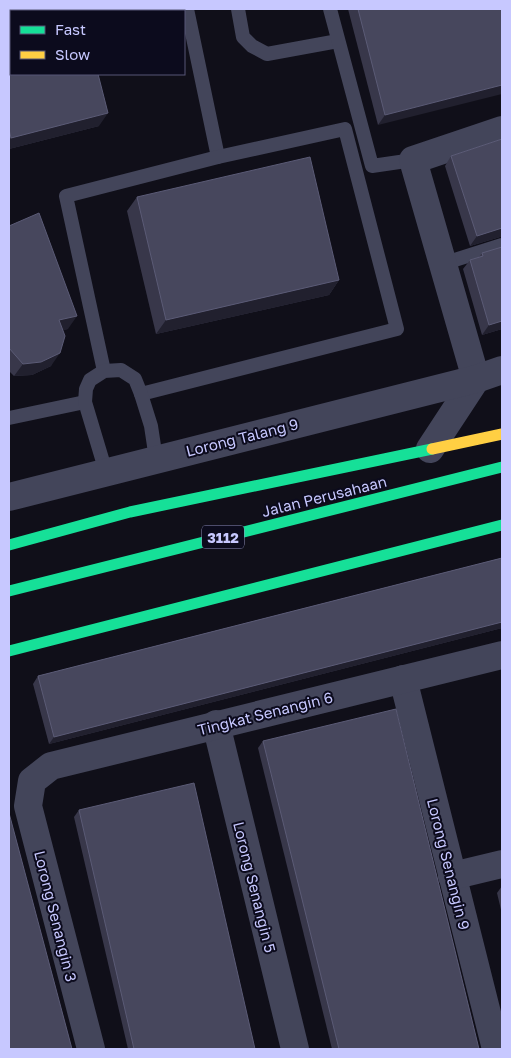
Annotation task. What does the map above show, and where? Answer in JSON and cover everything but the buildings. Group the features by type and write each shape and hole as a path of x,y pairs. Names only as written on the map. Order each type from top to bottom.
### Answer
{"main road":[{"name":"Jalan Perusahaan","path":"9,545 130,512 502,434"},
{"name":"Jalan Perusahaan","path":"9,591 502,467"},
{"path":"9,651 502,525"}],"street":[{"path":"430,449 476,379 413,160 502,130"},
{"name":"Lorong Talang 9","path":"9,497 476,379 502,370"},
{"path":"476,379 502,390"},
{"name":"Tingkat Senangin 6","path":"32,781 51,766 502,655"},
{"name":"Lorong Senangin 9","path":"403,679 496,1049"},
{"name":"Lorong Senangin 5","path":"216,724 294,1049"},
{"name":"Lorong Senangin 3","path":"32,781 28,806 91,1049"},
{"path":"452,876 502,864"}],"lane":[{"path":"186,9 218,157"},
{"path":"238,9 244,37 252,46 267,54 338,41"},
{"path":"330,9 372,166 413,160"},
{"path":"104,370 66,196 218,157 345,128 397,329 141,394"},
{"path":"442,264 502,246"},
{"path":"106,472 85,402 86,389 90,380 104,370 121,370 135,379 151,426 156,459"},
{"path":"9,418 85,402"}],"traffic: fast":[{"path":"9,545 130,512 432,449"},
{"path":"9,591 502,467"},
{"path":"9,651 502,525"}],"traffic: slow":[{"path":"432,449 502,434"}]}
